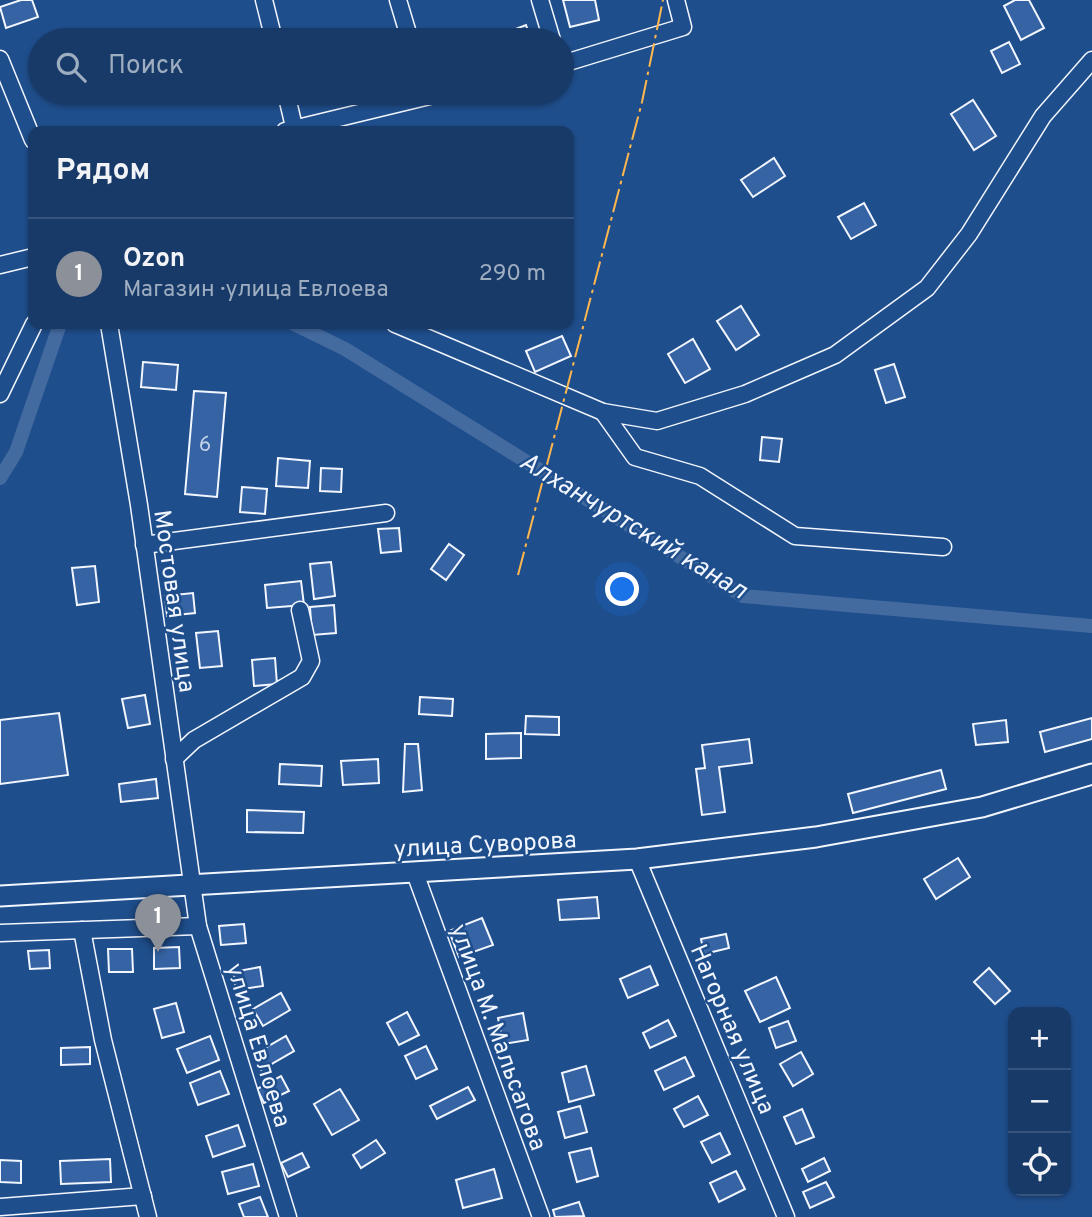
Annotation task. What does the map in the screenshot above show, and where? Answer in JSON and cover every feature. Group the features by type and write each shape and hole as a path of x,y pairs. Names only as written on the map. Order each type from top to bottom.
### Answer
{"main road":[{"name":"улица Суворова","path":"0,896 637,859 816,837 970,809 1092,774"}],"street":[{"path":"264,0 271,28"},
{"path":"398,0 406,28"},
{"path":"540,0 548,28"},
{"path":"574,60 683,27 676,0"},
{"path":"0,59 28,128"},
{"path":"407,329 603,412 657,421 745,394 835,355 927,288 969,234 1043,116 1092,60"},
{"path":"288,105 291,126"},
{"path":"307,126 389,105"},
{"path":"0,265 28,258"},
{"path":"0,394 32,329"},
{"name":"Мостовая улица","path":"109,329 144,545 192,885"},
{"path":"603,412 635,457 699,476 795,536 943,547"},
{"path":"144,545 386,513"},
{"path":"174,759 194,740 302,677 311,661 300,610"},
{"name":"Нагорная улица","path":"637,859 786,1217"},
{"name":"улица М. Мальсагова","path":"415,873 541,1217"},
{"name":"улица Евлоева","path":"192,885 198,926 288,1217"},
{"path":"0,933 198,926"},
{"path":"82,930 103,1040 148,1217"},
{"path":"0,1207 143,1196"}],"building":[{"path":"21,0 32,0 38,17 6,28 0,7"},
{"path":"563,0 595,0 599,20 570,27"},
{"path":"1015,0 1029,0 1044,28 1021,40 1004,6"},
{"path":"1009,42 1020,64 1002,73 991,51"},
{"path":"973,100 996,136 974,150 951,114"},
{"path":"774,158 785,176 753,197 741,180"},
{"path":"864,203 876,225 851,239 838,217"},
{"path":"741,306 759,335 736,350 717,321"},
{"path":"562,336 571,356 535,372 526,351"},
{"path":"693,339 710,369 685,383 668,354"},
{"path":"143,362 178,365 176,390 141,387"},
{"path":"894,364 905,397 886,403 875,370"},
{"path":"194,391 226,393 217,497 185,494"},
{"path":"762,437 782,439 779,462 760,460"},
{"path":"278,458 310,461 308,488 276,486"},
{"path":"321,468 342,469 341,492 320,491"},
{"path":"242,487 267,489 265,514 240,512"},
{"path":"399,528 401,551 381,553 378,529"},
{"path":"449,544 464,555 446,580 431,569"},
{"path":"331,562 335,596 314,599 310,564"},
{"path":"95,566 99,602 77,605 72,568"},
{"path":"301,581 304,605 267,608 265,585"},
{"path":"193,593 195,613 167,616 165,596"},
{"path":"334,605 336,633 312,635 310,607"},
{"path":"218,631 222,666 200,668 196,633"},
{"path":"275,658 277,684 254,686 252,660"},
{"path":"145,695 150,724 128,728 122,699"},
{"path":"420,697 453,699 452,716 419,714"},
{"path":"59,713 68,775 0,784 0,720"},
{"path":"526,716 559,717 559,735 525,734"},
{"path":"1092,718 1092,739 1045,752 1040,732"},
{"path":"1006,720 1008,742 976,745 973,724"},
{"path":"521,733 521,758 486,759 486,734"},
{"path":"749,739 752,763 719,767 725,812 702,815 696,769 705,768 702,745"},
{"path":"405,744 418,744 422,790 403,792"},
{"path":"378,759 379,783 343,785 341,761"},
{"path":"280,764 322,766 321,786 279,784"},
{"path":"941,770 946,789 853,813 848,794"},
{"path":"156,779 158,798 121,802 119,784"},
{"path":"247,810 304,812 303,833 247,832"},
{"path":"958,858 970,877 936,899 924,879"},
{"path":"597,897 599,918 560,920 558,900"},
{"path":"482,918 493,945 459,957 449,931"},
{"path":"244,924 246,943 221,945 219,926"},
{"path":"726,934 729,948 704,954 701,939"},
{"path":"179,947 180,968 154,969 154,948"},
{"path":"108,949 132,949 133,972 109,972"},
{"path":"49,950 50,968 30,969 28,951"},
{"path":"650,966 658,985 628,998 620,979"},
{"path":"260,967 263,986 236,990 233,972"},
{"path":"989,968 1010,991 995,1004 974,982"},
{"path":"776,977 790,1008 760,1022 745,991"},
{"path":"281,993 290,1010 263,1026 253,1009"},
{"path":"176,1003 184,1032 162,1038 154,1009"},
{"path":"407,1012 419,1035 399,1045 387,1023"},
{"path":"523,1013 528,1040 503,1044 498,1018"},
{"path":"668,1020 676,1036 650,1048 643,1033"},
{"path":"788,1021 796,1041 776,1048 769,1028"},
{"path":"210,1036 219,1060 187,1073 177,1049"},
{"path":"286,1036 294,1051 261,1070 253,1055"},
{"path":"426,1046 437,1069 416,1079 405,1056"},
{"path":"90,1047 90,1064 61,1065 61,1048"},
{"path":"801,1052 813,1074 793,1086 780,1064"},
{"path":"685,1057 694,1076 664,1090 655,1071"},
{"path":"586,1066 594,1095 569,1102 562,1073"},
{"path":"220,1071 229,1094 198,1105 190,1083"},
{"path":"281,1076 289,1091 264,1103 257,1089"},
{"path":"468,1087 475,1100 437,1119 430,1106"},
{"path":"340,1089 359,1120 332,1135 314,1104"},
{"path":"698,1096 708,1115 684,1127 674,1109"},
{"path":"580,1106 587,1132 565,1138 558,1112"},
{"path":"802,1109 814,1137 796,1144 784,1117"},
{"path":"238,1125 245,1146 213,1157 206,1136"},
{"path":"720,1133 730,1154 712,1163 701,1142"},
{"path":"376,1140 385,1153 361,1168 353,1155"},
{"path":"591,1148 598,1176 577,1182 569,1153"},
{"path":"302,1153 309,1167 288,1177 281,1163"},
{"path":"824,1158 830,1171 808,1182 802,1169"},
{"path":"110,1159 111,1182 61,1184 60,1161"},
{"path":"0,1160 21,1161 21,1183 0,1182"},
{"path":"253,1164 259,1186 228,1194 222,1172"},
{"path":"494,1169 502,1198 463,1208 456,1180"},
{"path":"736,1171 745,1189 719,1202 710,1183"},
{"path":"826,1182 834,1197 810,1208 803,1192"},
{"path":"260,1197 268,1217 244,1217 239,1204"},
{"path":"579,1202 584,1216 555,1217 553,1210"}],"waterway":[{"name":"Алханчуртский канал","path":"0,478 16,452 58,329"},
{"name":"Алханчуртский канал","path":"304,329 345,349 743,596 1092,626"}],"power":[{"path":"518,575 642,102 663,0"}],"place":[{"name":"Ozon","path":"158,952"}]}
